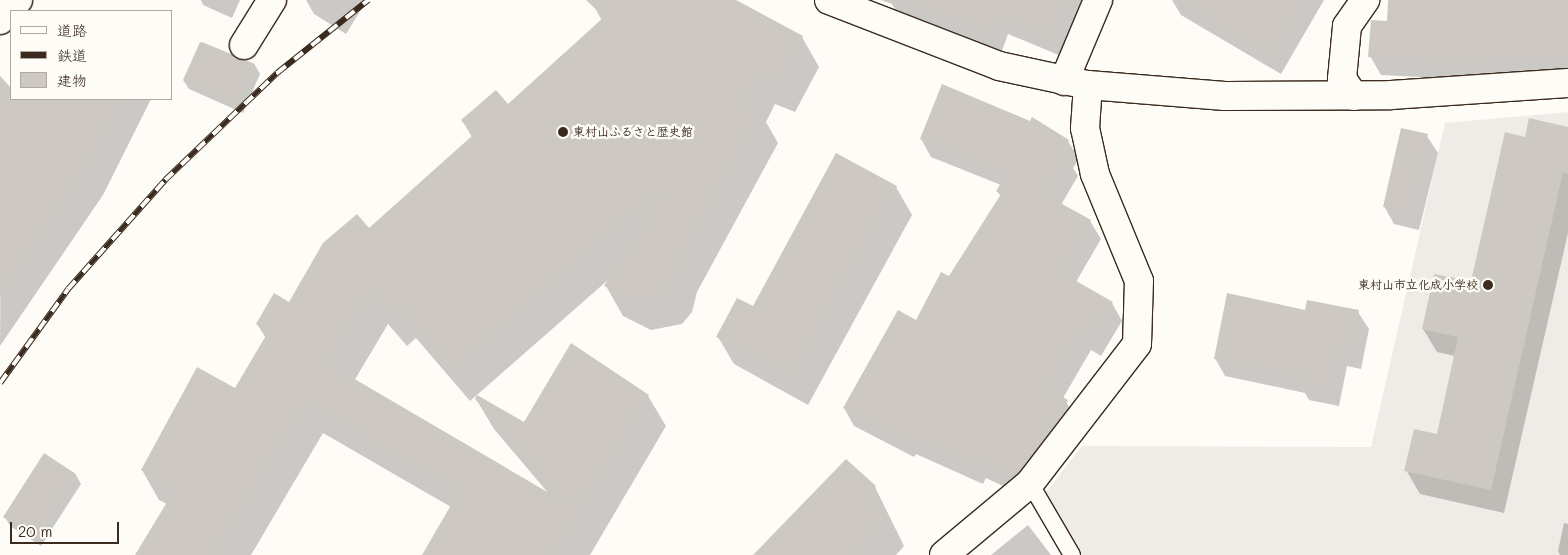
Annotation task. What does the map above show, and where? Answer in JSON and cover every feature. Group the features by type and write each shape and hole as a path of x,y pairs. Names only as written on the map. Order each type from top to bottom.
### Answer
{"street":[{"path":"0,20 18,0"},
{"path":"244,45 272,0"},
{"path":"829,0 999,66 1076,83 1225,96 1354,96 1568,83"},
{"path":"944,555 1030,483 1137,344 1139,281 1095,174 1076,83 1098,0"},
{"path":"1354,96 1342,79 1347,26 1365,0"}],"lane":[{"path":"1030,483 1072,555"}],"shaded area":[{"name":"東村山市立化成小学校","path":"1568,112 1568,555 1079,555 1043,496 1082,446 1371,447 1445,123"}],"building":[{"path":"586,0 736,0 803,36 778,83 757,75 744,103 761,112 681,262 676,282 664,294 633,300 604,286 660,191 452,372 399,309 389,317 370,295 329,364 561,500 475,399 477,395 524,422 571,343 649,395 556,555 422,555 458,493 306,404 216,555 135,555 175,489 141,470 197,367 235,388 268,332 256,324 274,293 289,302 323,243 357,214 369,228 473,135 461,120 496,90 508,104 604,17"},
{"path":"909,0 1066,0 1051,39 998,17 992,34 909,3"},
{"path":"1174,0 1304,0 1271,57"},
{"path":"1388,0 1568,0 1568,59 1489,56 1489,63 1368,57 1371,20 1387,21"},
{"path":"202,42 255,64 237,104 184,81"},
{"path":"0,76 10,87 10,100 122,100 88,168 0,297"},
{"path":"942,84 1030,121 1032,117 1069,140 1061,153 1069,158 1046,195 1091,220 1062,273 1113,302 1091,339 1081,333 1048,389 1068,400 1055,424 1052,423 1045,438 1011,478 976,461 973,468 906,437 904,440 843,408 898,310 916,320 941,272 949,276 1001,194 996,191 1006,174 920,139"},
{"path":"1529,118 1568,127 1568,174 1563,172 1491,490 1404,471 1414,429 1437,434 1458,337 1422,329 1434,274 1471,281 1505,132 1525,137"},
{"path":"1401,128 1428,134 1409,213 1383,207"},
{"path":"836,153 897,186 793,378 716,337 737,298 753,306"},
{"path":"1227,293 1305,310 1307,300 1359,310 1351,352 1337,349 1329,388 1297,382 1298,376 1214,359"},
{"path":"44,453 76,474 36,538 3,517"},
{"path":"846,459 876,486 868,495 888,515 877,526 881,530 856,555 753,555"}],"railway":[{"path":"0,383 68,289 165,180 277,73 368,0"}],"place":[{"name":"東村山ふるさと歴史館","path":"563,132"},
{"name":"東村山市立化成小学校","path":"1488,285"}]}
